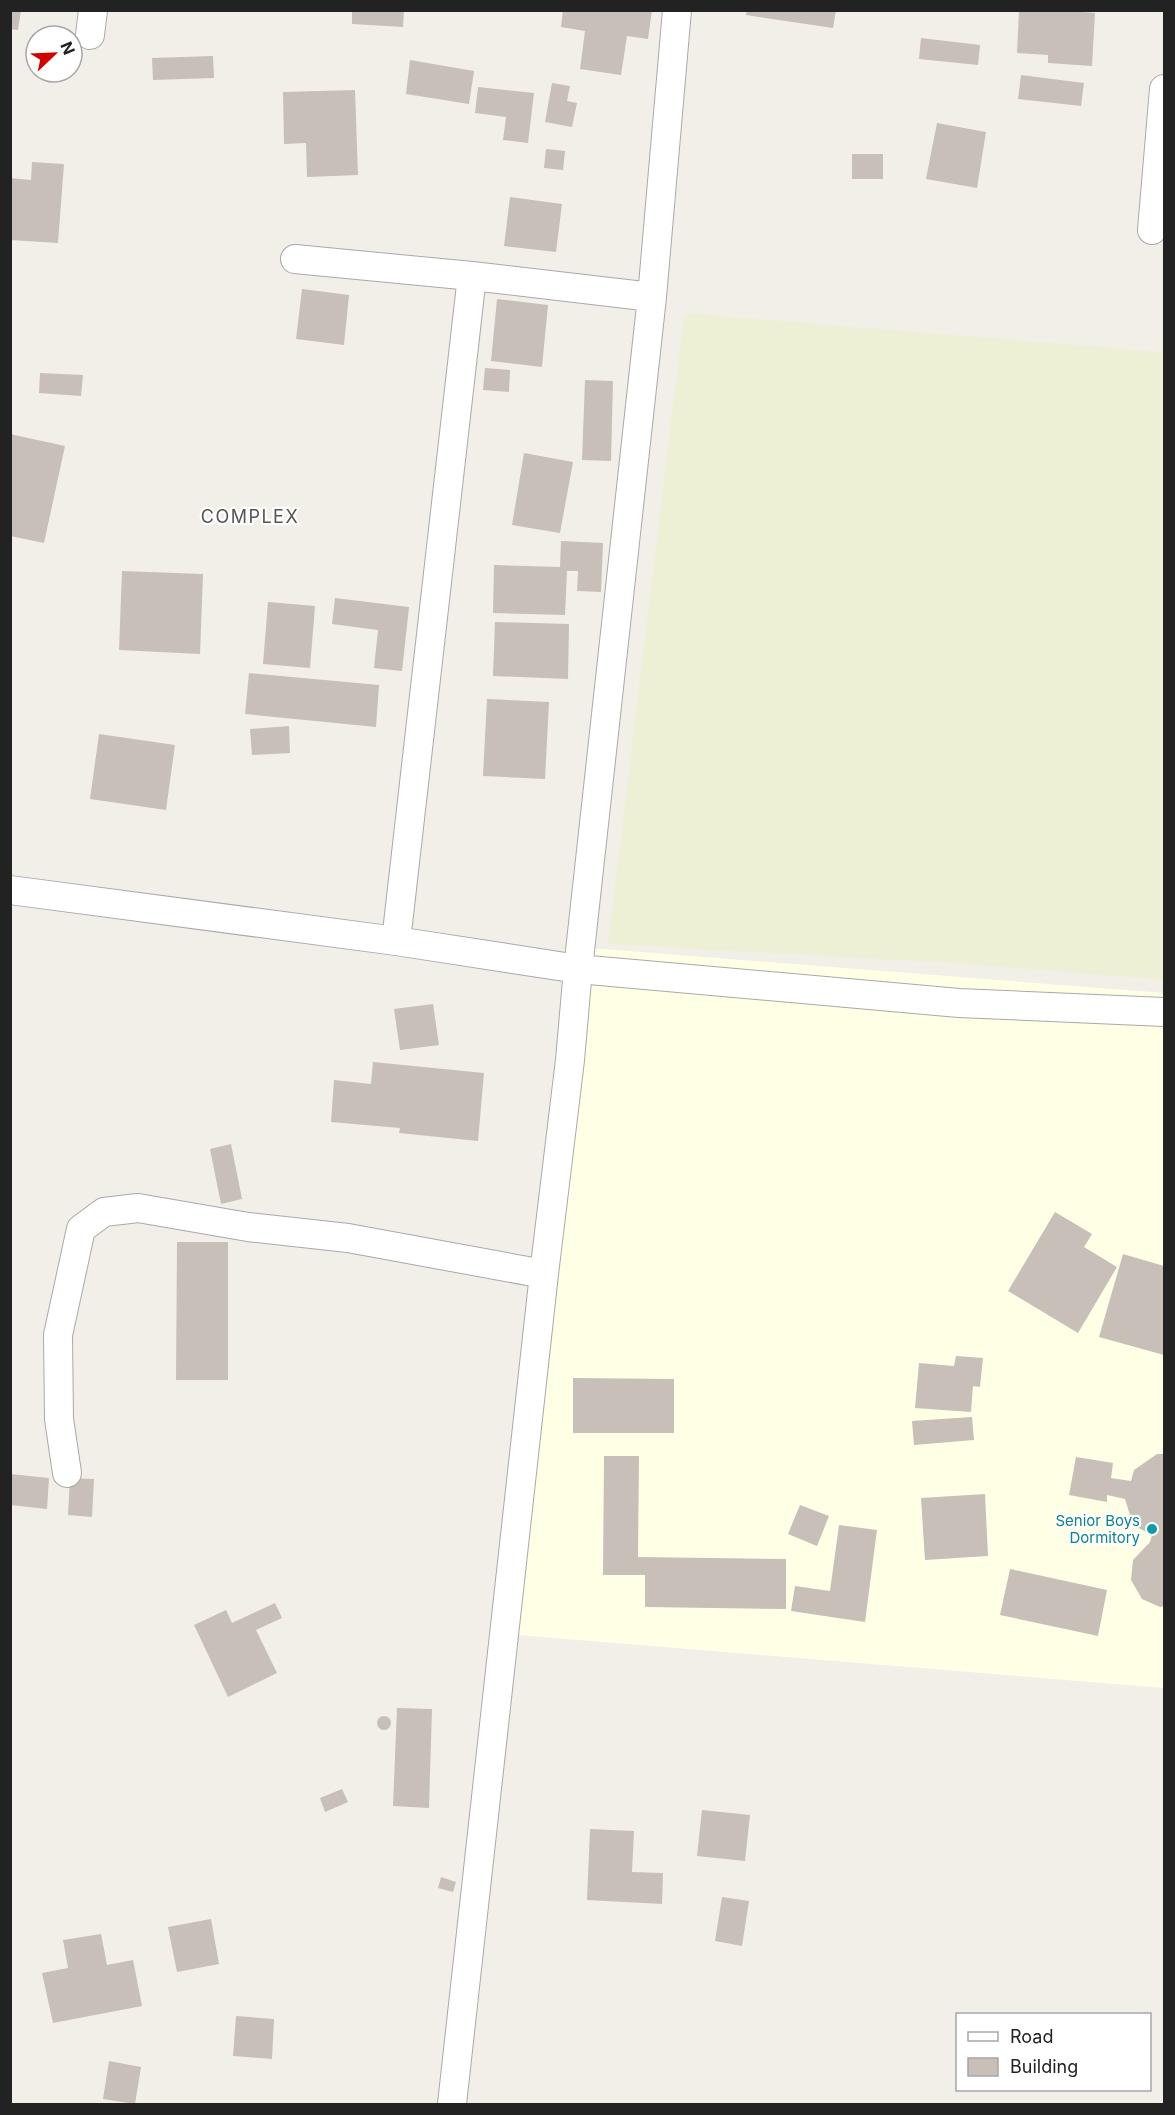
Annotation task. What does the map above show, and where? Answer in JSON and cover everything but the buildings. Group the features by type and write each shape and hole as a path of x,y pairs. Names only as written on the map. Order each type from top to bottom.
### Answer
{"street":[{"path":"452,2104 544,1274 570,1060 651,297 677,10"},
{"path":"1152,230 1164,89"},
{"path":"295,259 472,276 651,297"},
{"path":"396,941 472,276"},
{"path":"10,890 396,941 578,969 959,1003 1164,1012"},
{"path":"67,1473 59,1419 58,1335 81,1229 104,1212 138,1208 248,1227 348,1238 544,1274"}],"shaded area":[{"path":"684,313 1164,352 1164,980 968,964 608,944"},
{"path":"590,948 1164,993 1164,1688 517,1635"}],"place":[{"name":"Senior Boys Dormitory","path":"1152,1529"}],"district":[{"name":"COMPLEX","path":"250,516"}]}
